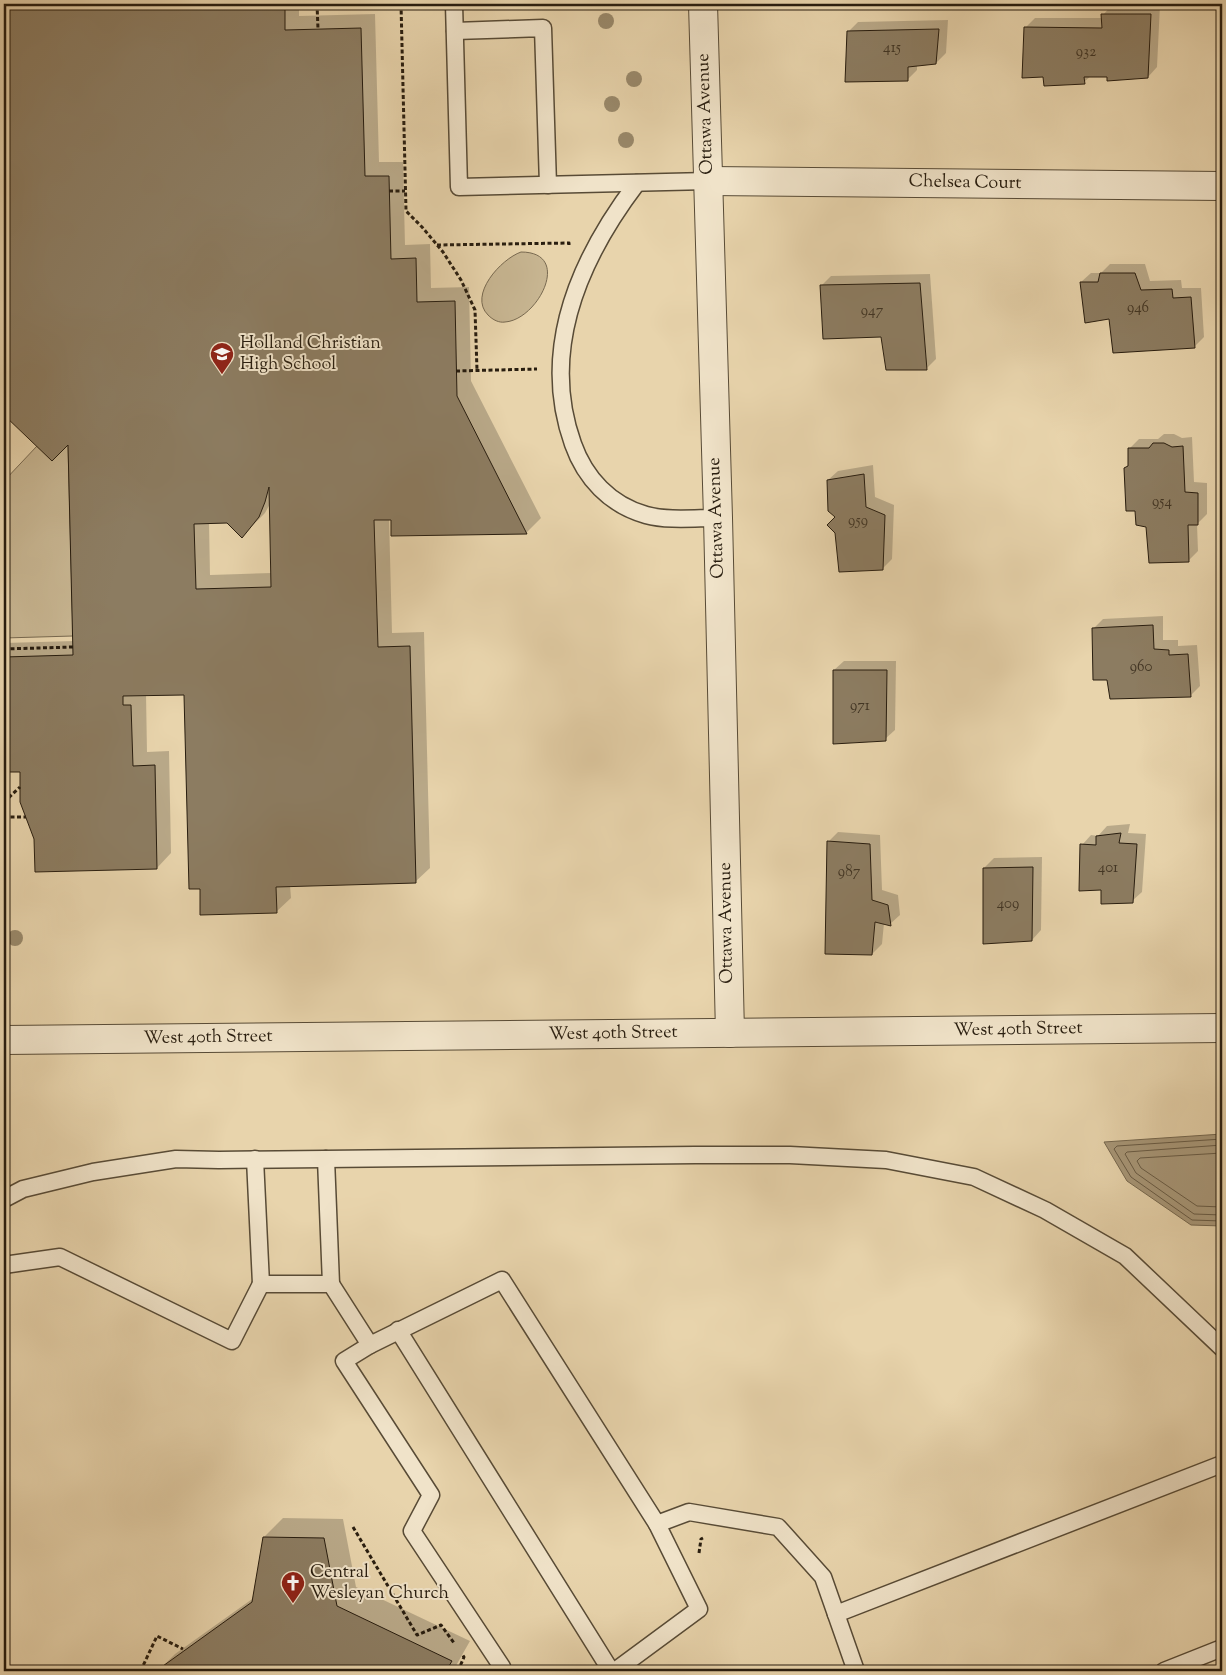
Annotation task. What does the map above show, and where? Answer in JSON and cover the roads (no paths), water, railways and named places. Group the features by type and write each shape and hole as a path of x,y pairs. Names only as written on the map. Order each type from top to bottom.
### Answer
{"street":[{"name":"Ottawa Avenue","path":"703,4 718,518 730,1033"},
{"name":"Chelsea Court","path":"708,181 1222,186"},
{"name":"West 40th Street","path":"4,1040 1222,1028"}],"lane":[{"path":"454,4 459,187 708,181"},
{"path":"454,31 543,28 548,185"},
{"path":"637,183 615,212 597,242 582,274 570,308 560,360 562,407 567,429 583,467 595,484 609,497 624,506 647,516 718,518"},
{"path":"4,1199 22,1189 93,1172 176,1159 790,1155 886,1160 974,1177 1044,1210 1125,1256 1222,1348"},
{"path":"4,1265 60,1257 232,1341 261,1284 255,1159"},
{"path":"326,1159 331,1284 370,1345"},
{"path":"500,1671 502,1667 412,1531 431,1495 344,1361 398,1330 502,1280 657,1524 699,1609 615,1671"},
{"path":"261,1284 331,1284"},
{"path":"398,1330 611,1671"},
{"path":"836,1614 1222,1464"},
{"path":"657,1524 688,1512 778,1527 822,1577 856,1671"},
{"path":"1164,1671 1222,1648"}],"water":[{"path":"1222,1134 1222,1226 1191,1225 1127,1181 1104,1142"}],"place":[{"name":"Holland Christian High School","path":"222,375"},
{"name":"Central Wesleyan Church","path":"293,1604"}]}
